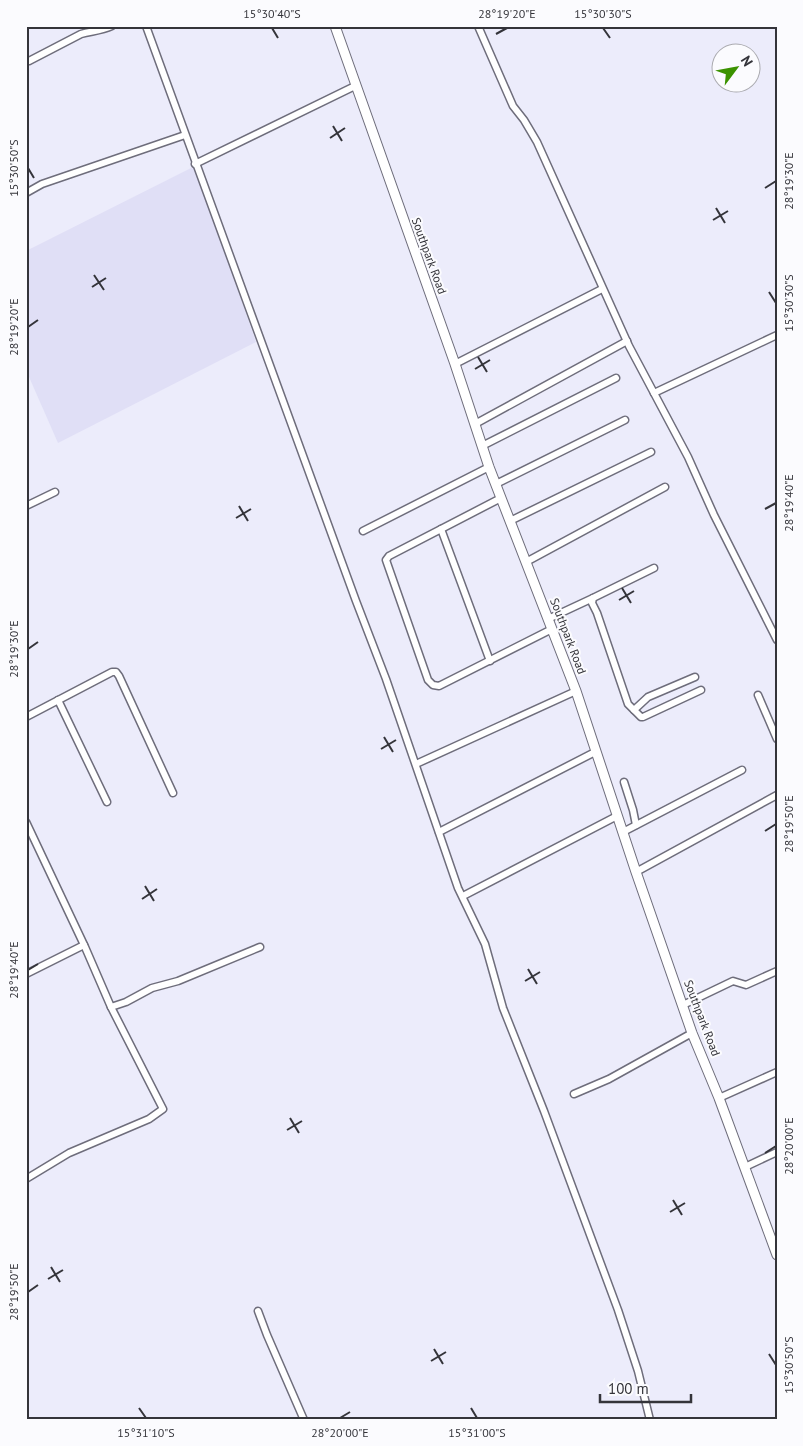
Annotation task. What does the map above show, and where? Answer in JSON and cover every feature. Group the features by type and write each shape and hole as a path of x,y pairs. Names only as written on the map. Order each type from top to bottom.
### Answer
{"street":[{"path":"29,61 81,34 96,32 112,26"},
{"path":"146,26 195,164 386,679 463,896 485,944 503,1008 544,1111 618,1310 638,1371 650,1420"},
{"name":"Southpark Road","path":"335,26 489,467 576,691 622,832 692,1033 719,1098 777,1255"},
{"path":"478,26 512,106 524,120 537,142 627,341 688,456 730,549 777,640"},
{"path":"195,164 355,86"},
{"path":"26,193 42,184 185,135"},
{"path":"454,364 602,289"},
{"path":"654,393 777,335"},
{"path":"475,424 627,341"},
{"path":"482,446 616,378"},
{"path":"496,484 625,420"},
{"path":"510,521 651,452"},
{"path":"363,531 489,467"},
{"path":"526,562 665,487"},
{"path":"26,506 54,492"},
{"path":"501,498 389,556 386,560 428,680 433,686 439,686 552,629"},
{"path":"441,529 490,661"},
{"path":"548,618 654,568"},
{"path":"593,598 592,603 628,704 641,717 701,690"},
{"path":"26,717 112,672 116,672 173,793"},
{"path":"634,710 648,697 695,677"},
{"path":"416,764 576,691"},
{"path":"758,695 777,739"},
{"path":"58,700 107,802"},
{"path":"440,832 595,752"},
{"path":"622,832 742,770"},
{"path":"624,782 636,825"},
{"path":"636,872 777,795"},
{"path":"463,896 617,816"},
{"path":"26,822 111,1006 162,1109 149,1119 69,1152 26,1179"},
{"path":"26,974 84,945"},
{"path":"111,1006 126,1002 152,988 178,981 260,947"},
{"path":"683,1005 733,981 746,985 777,971"},
{"path":"574,1094 609,1079 692,1033"},
{"path":"719,1098 777,1072"},
{"path":"745,1167 777,1152"},
{"path":"258,1311 304,1420"}],"shaded area":[{"path":"195,166 256,342 58,443 26,370 26,251"}]}
